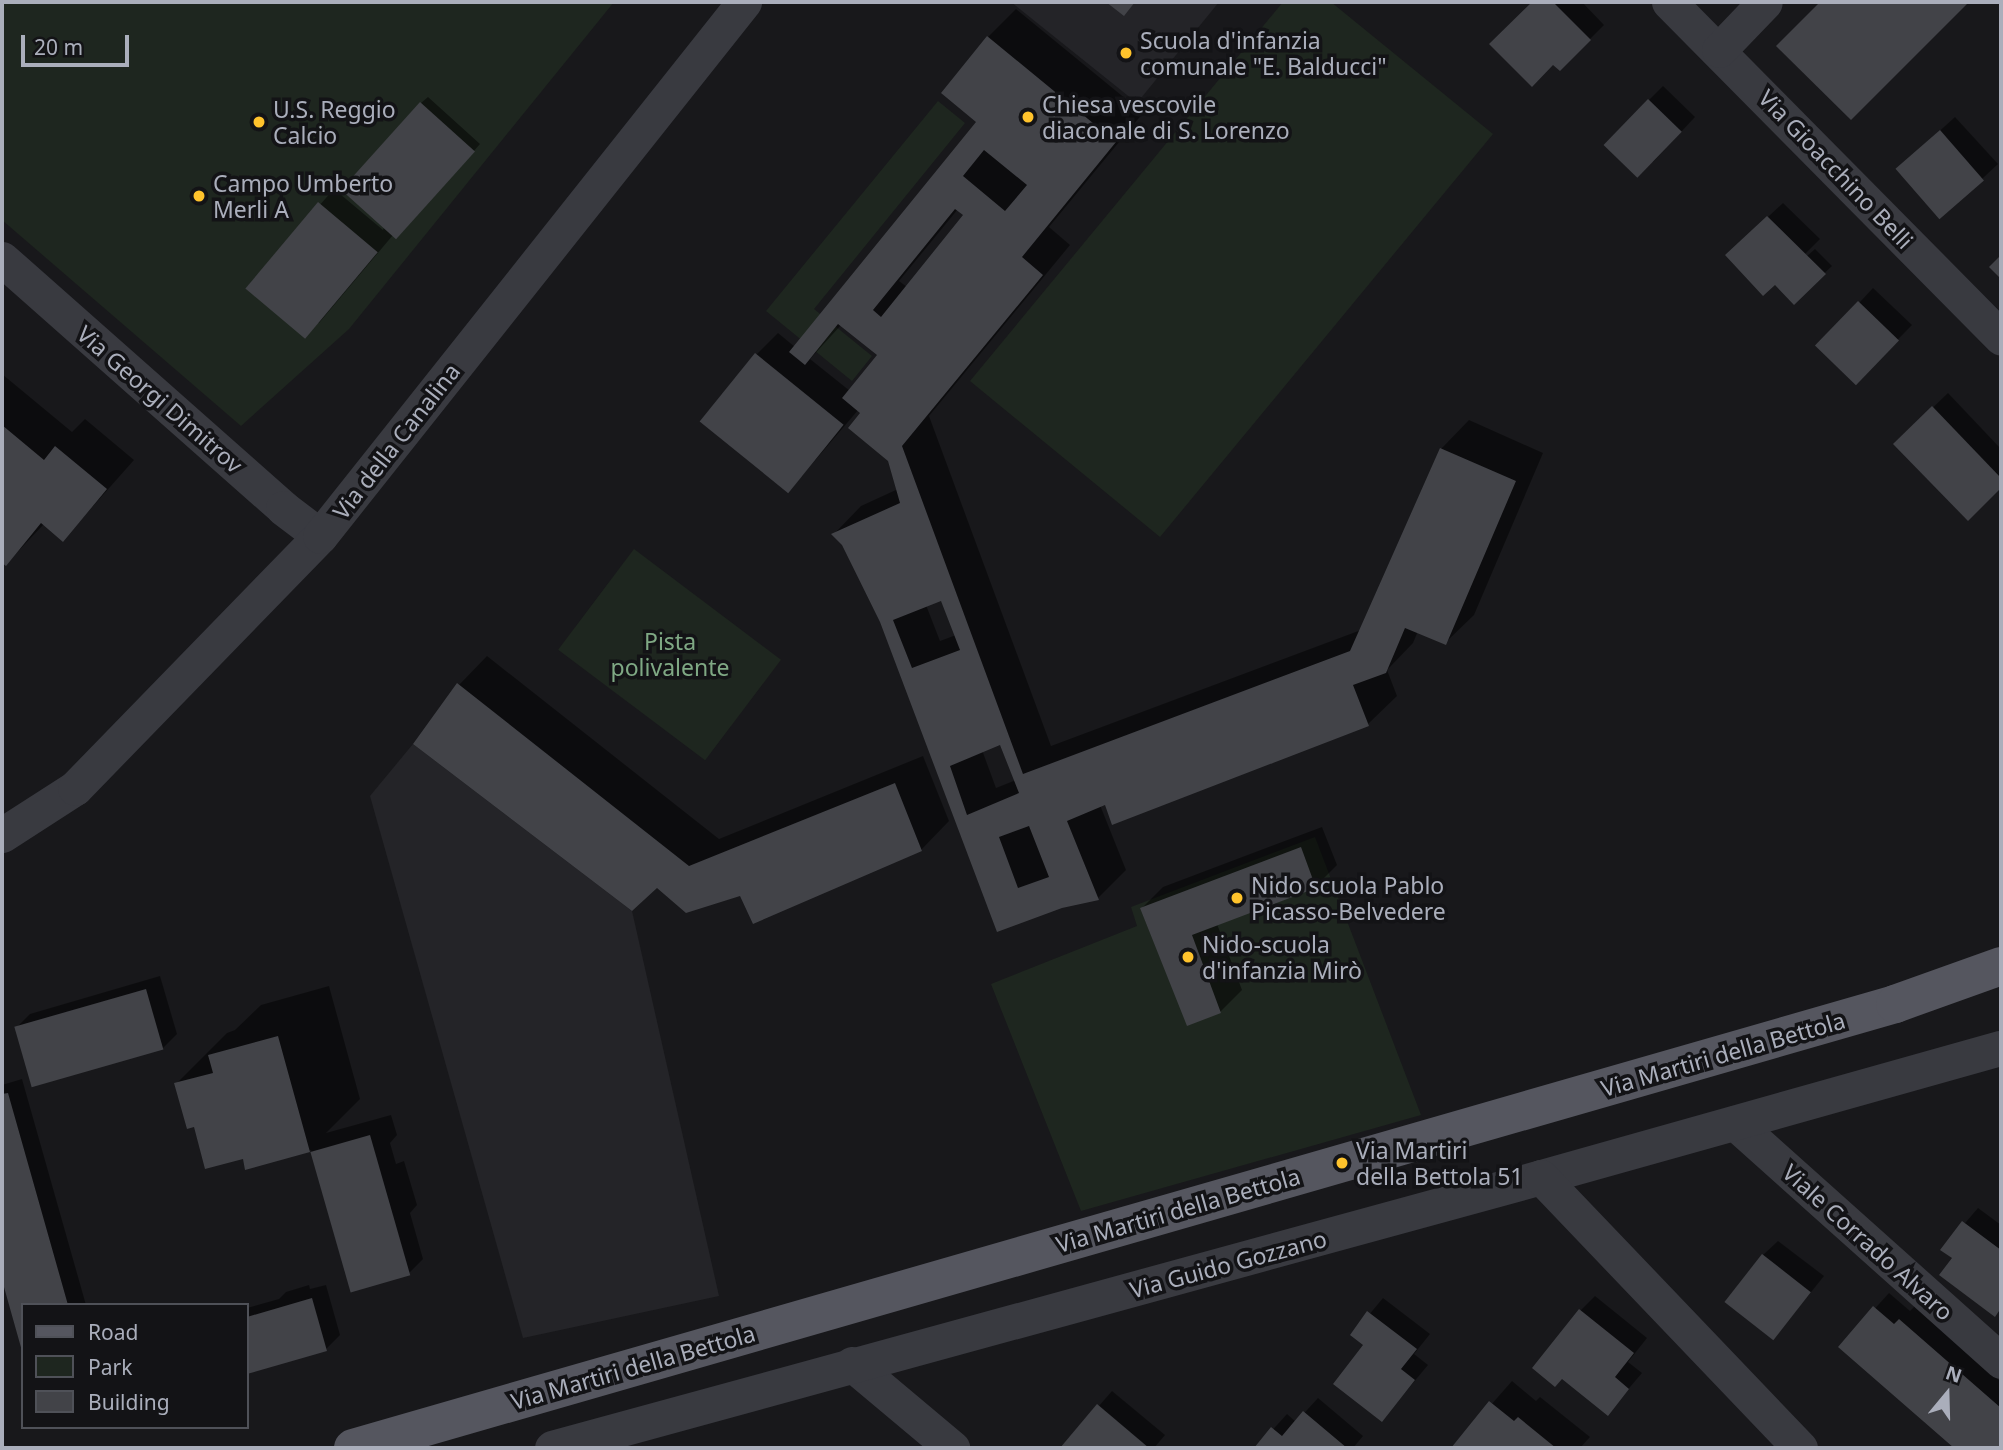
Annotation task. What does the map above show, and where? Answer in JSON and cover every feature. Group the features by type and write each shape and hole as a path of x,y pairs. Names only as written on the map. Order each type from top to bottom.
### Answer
{"main road":[{"name":"Via Martiri della Bettola","path":"353,1448 1895,1004 2001,966"}],"street":[{"name":"Via della Canalina","path":"2,835 75,788 320,536 744,2"},
{"name":"Via Gioacchino Belli","path":"1669,2 2001,338"},
{"path":"1719,50 1765,2"},
{"name":"Via Georgi Dimitrov","path":"2,259 284,508 320,536"},
{"path":"1800,1448 1541,1177 2001,1048"},
{"name":"Viale Corrado Alvaro","path":"1735,1123 2001,1362"},
{"name":"Via Guido Gozzano","path":"552,1448 1541,1177"},
{"path":"852,1364 952,1448"}],"shaded area":[{"name":"Scuola d'infanzia comunale \"E. Balducci\"","path":"1011,2 1219,2 1137,103"},
{"path":"413,744 632,911 719,1296 523,1338 370,796"}],"green space":[{"name":"U.S. Reggio Calcio","path":"2,2 614,2 349,329 241,426 2,220"},
{"path":"1283,2 1331,2 1493,134 1160,537 970,381"},
{"path":"938,101 965,123 814,309 872,356 852,381 766,311"},
{"name":"Pista polivalente","path":"634,549 781,660 705,760 558,650"},
{"path":"1315,837 1421,1115 1081,1211 991,984 1137,926 1131,907"}],"building":[{"path":"1106,2 1135,2 1124,16"},
{"path":"1532,2 1553,2 1591,40 1560,71 1553,65 1532,87 1489,44"},
{"path":"1820,2 1969,2 1851,120 1776,46"},
{"path":"987,36 1116,142 1022,257 1043,275 902,446 1023,774 1350,651 1440,448 1516,481 1446,645 1405,628 1386,673 1353,685 1369,726 1112,825 1105,805 1067,821 1099,900 1062,908 997,932 880,622 842,545 831,534 900,503 888,461 848,428 860,413 842,398 877,355 838,324 805,365 789,352 976,122 941,93","holes":["984,150 1027,185 1005,211 963,176","955,209 963,215 881,317 873,310","941,601 960,650 912,668 893,620","1000,745 1019,793 967,815 950,766","1029,826 1049,877 1018,888 999,837"]},
{"path":"1648,99 1682,132 1637,178 1604,145"},
{"path":"420,102 475,152 396,239 341,190"},
{"path":"1940,130 1984,181 1939,219 1895,169"},
{"path":"318,202 378,252 305,339 245,289"},
{"path":"1767,216 1826,274 1794,305 1775,285 1763,296 1725,255"},
{"path":"2001,255 2001,279 1989,267"},
{"path":"1858,301 1899,341 1856,385 1815,346"},
{"path":"755,353 844,425 788,493 700,421"},
{"path":"1932,406 2001,478 2001,488 1968,521 1893,444"},
{"path":"2,425 44,460 55,446 107,489 63,542 41,523 6,566 2,563"},
{"path":"457,683 689,866 895,783 922,851 753,924 740,896 686,913 657,888 632,911 413,744"},
{"path":"1301,847 1316,888 1192,935 1221,1013 1187,1026 1140,908"},
{"path":"146,989 163,1050 32,1087 14,1027"},
{"path":"278,1036 310,1152 245,1170 243,1159 205,1169 194,1127 187,1129 174,1083 213,1073 208,1055"},
{"path":"8,1093 67,1303 21,1303 21,1347 2,1280 2,1094"},
{"path":"370,1135 410,1275 351,1292 310,1152"},
{"path":"1962,1221 2001,1250 2001,1308 1995,1317 1939,1275 1952,1258 1940,1250"},
{"path":"1762,1254 1811,1292 1773,1340 1724,1302"},
{"path":"312,1298 327,1351 248,1374 248,1317"},
{"path":"1873,1306 1894,1324 1899,1319 2001,1408 2001,1448 1954,1448 1838,1347"},
{"path":"1579,1309 1634,1353 1615,1377 1629,1389 1608,1416 1562,1379 1555,1387 1532,1368"},
{"path":"1367,1311 1417,1349 1401,1369 1415,1380 1382,1422 1333,1384 1363,1345 1350,1335"},
{"path":"1489,1401 1514,1421 1518,1417 1556,1448 1451,1448"},
{"path":"1097,1404 1149,1448 1060,1448"},
{"path":"1303,1411 1347,1448 1254,1448 1271,1427 1282,1436"}],"place":[{"name":"Scuola d'infanzia comunale \"E. Balducci\"","path":"1126,53"},
{"name":"Chiesa vescovile diaconale di S. Lorenzo","path":"1028,117"},
{"name":"U.S. Reggio Calcio","path":"259,122"},
{"name":"Campo Umberto Merli A","path":"199,196"},
{"name":"Nido scuola Pablo Picasso-Belvedere","path":"1237,898"},
{"name":"Nido-scuola d'infanzia Mirò","path":"1188,957"},
{"name":"Via Martiri della Bettola 51","path":"1342,1163"}]}
